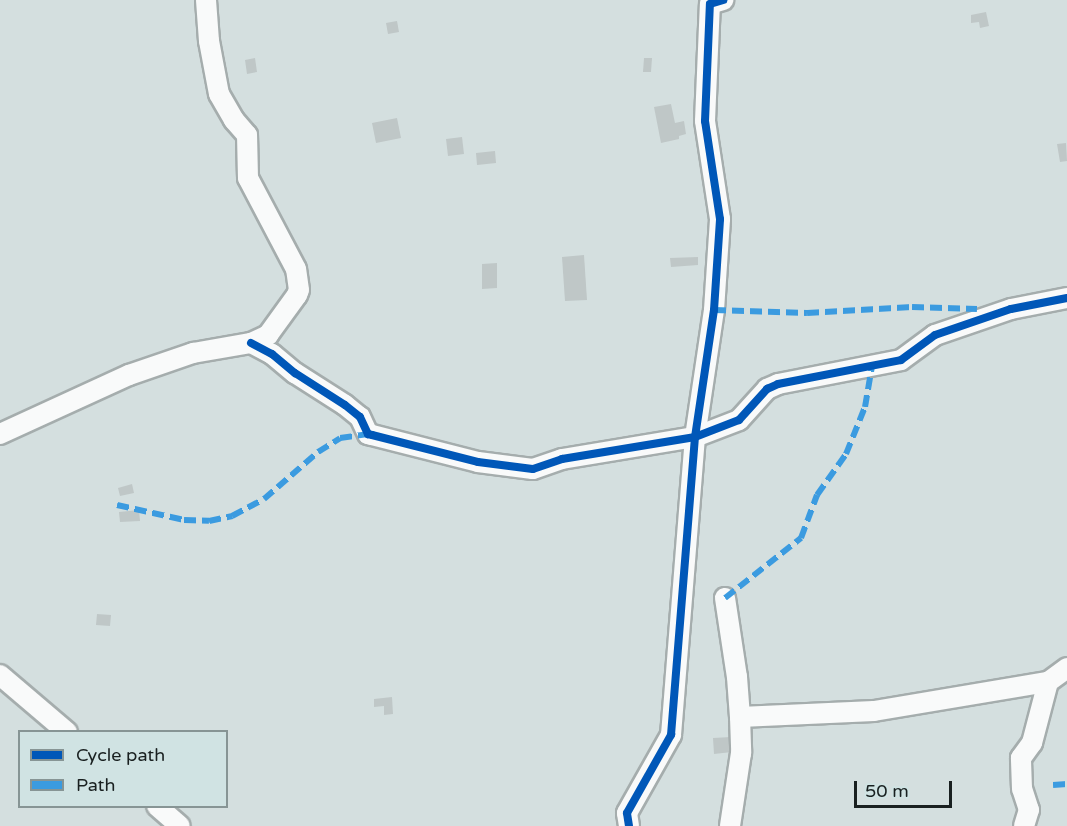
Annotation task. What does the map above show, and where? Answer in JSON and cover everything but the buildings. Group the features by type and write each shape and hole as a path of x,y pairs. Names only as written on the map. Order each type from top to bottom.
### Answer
{"street":[{"path":"0,434 129,375 212,347 251,343 268,335 297,295 298,277 248,178 248,135 234,120 219,94 209,41 206,0"},
{"path":"629,826 627,813 671,735 695,437 714,310 720,219 705,121 710,4 723,0"},
{"path":"251,343 272,354 295,373 360,417 368,434 478,462 533,469 562,459 695,437 739,420 767,389 778,384 901,360 934,335 1011,309 1067,298"},
{"path":"725,598 740,717 741,753 730,826"},
{"path":"740,717 874,711 1048,682 1067,668"},
{"path":"0,675 65,730"},
{"path":"1024,826 1029,810 1022,789 1021,758 1032,743 1048,682"},
{"path":"158,808 180,826"}],"marked path":[{"path":"714,310 807,313 912,307 977,309"},
{"path":"725,598 801,538 817,495 846,454 865,407 872,366"},
{"path":"117,505 184,520 209,521 232,516 264,499 318,452 340,438 368,434"},
{"path":"1053,785 1067,784"}],"cycle path":[{"path":"629,826 627,813 671,735 695,437 714,310 720,219 705,121 710,4 723,0"},
{"path":"251,343 272,354 295,373 345,405 360,417 368,434 478,462 533,469 562,459 695,437 739,420 767,389 778,384 901,360 935,335 1011,309 1067,298"}]}
